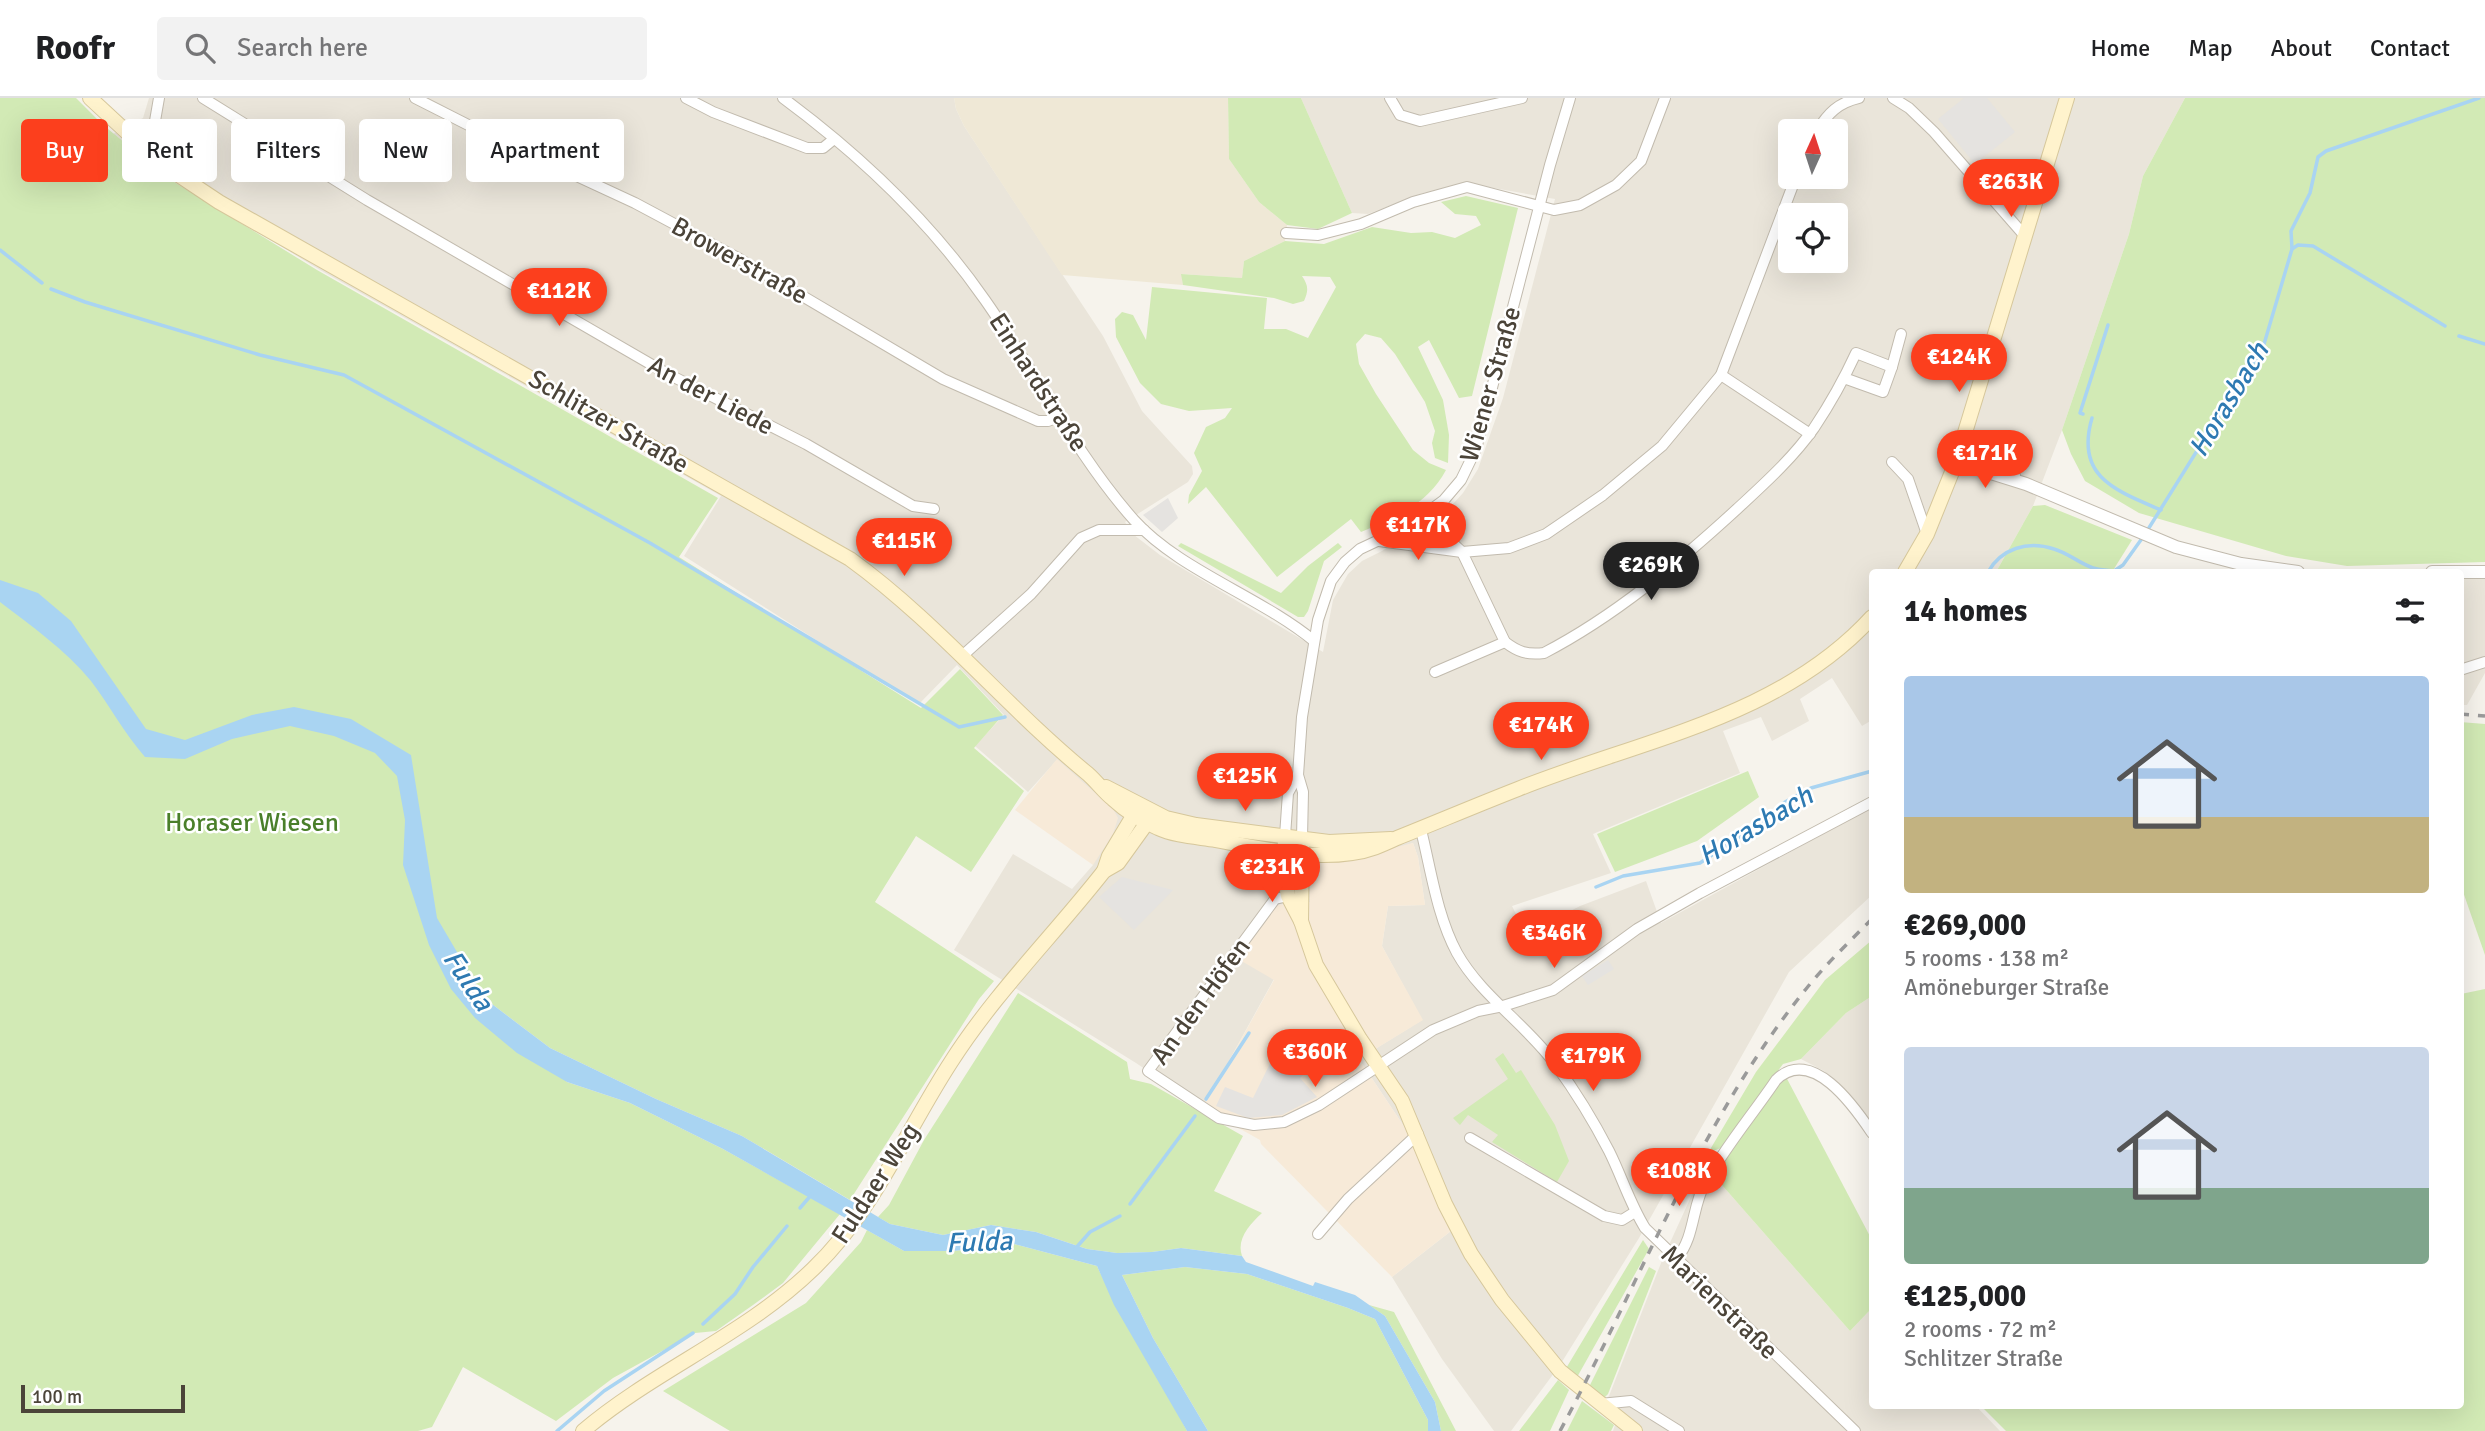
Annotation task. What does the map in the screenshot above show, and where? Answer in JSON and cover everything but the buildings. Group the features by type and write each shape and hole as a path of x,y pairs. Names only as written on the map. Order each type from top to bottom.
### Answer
{"main road":[{"name":"Schlitzer Straße","path":"90,98 122,129"},
{"path":"1907,569 1927,534 1958,455 2067,98"},
{"name":"Schlitzer Straße","path":"190,182 250,220 827,544 892,591 1048,742 1099,784 1121,793 1137,810 1168,831 1302,846 1323,856 1373,849 1520,788 1732,713 1768,696 1823,663 1869,620"},
{"name":"Fuldaer Weg","path":"1104,871 1109,856 1137,810"},
{"name":"Fuldaer Weg","path":"583,1431 632,1394 762,1311 805,1277 829,1253 860,1214 971,1032 1104,871 1118,863 1151,818"},
{"path":"1285,844 1284,874 1288,896 1301,921 1316,965 1402,1101 1445,1204 1485,1276 1560,1371 1635,1431"},
{"path":"1301,921 1302,846"}],"street":[{"path":"155,119 159,98"},
{"name":"An der Liede","path":"203,98 367,200 666,373 806,444 913,506 934,509"},
{"name":"Browerstraße","path":"415,98 704,239 943,379 1038,421 1048,421 1061,416"},
{"path":"686,98 713,112 807,148 818,149 834,139"},
{"name":"Einhardstraße","path":"783,98 895,193 942,244 985,299 1109,488 1144,530 1183,558 1290,622 1314,641"},
{"path":"1390,99 1400,115 1419,121 1522,98"},
{"name":"Wiener Straße","path":"1302,846 1303,792 1298,775 1302,717 1314,641 1324,599 1331,581 1345,562 1360,549 1409,526 1444,500 1461,480 1476,449 1539,205 1570,98"},
{"path":"1286,233 1318,235 1361,224 1413,202 1467,187 1554,210 1580,205 1616,185 1641,161 1665,98"},
{"path":"1824,119 1843,102 1859,98"},
{"path":"1893,98 1909,108 1934,132 2024,235"},
{"path":"1377,540 1462,552 1509,548 1546,534 1603,495 1662,446 1721,375 1791,189"},
{"path":"1844,378 1883,392 1901,334"},
{"path":"1423,516 1462,552 1505,642 1517,651 1530,655 1544,653 1623,604 1694,549 1756,492 1810,434 1856,353 1892,367"},
{"path":"1721,375 1810,434"},
{"path":"1958,455 2156,540 2241,564 2277,569"},
{"path":"1892,462 1908,479 1927,534"},
{"path":"961,657 1031,594 1080,538 1099,530 1144,530"},
{"path":"2464,572 2485,572"},
{"path":"1435,672 1505,642"},
{"path":"2464,669 2485,662"},
{"name":"Wiener Straße","path":"1285,844 1288,793 1298,775"},
{"path":"1378,1065 1433,1030 1478,1011 1553,990 1637,929 1869,804"},
{"name":"Marienstraße","path":"1421,830 1448,934 1458,955 1555,1064 1609,1151 1635,1212 1656,1241 1677,1258 1855,1431"},
{"name":"An den Höfen","path":"1288,896 1275,899 1148,1071 1219,1118 1254,1125 1284,1122 1319,1105 1378,1065"},
{"path":"1677,1258 1687,1242 1705,1182 1776,1080 1787,1071 1797,1068 1819,1074 1856,1111 1869,1129"},
{"path":"1318,1234 1348,1199 1418,1134"},
{"path":"1470,1138 1604,1216 1622,1220 1635,1212"},
{"path":"1599,1404 1631,1401 1679,1431"}],"shaded area":[{"path":"149,98 954,98 964,126 1103,336 1142,411 1192,466 1193,474 1188,482 1125,522 1134,535 1160,555 1323,652 1333,600 1348,574 1362,561 1452,505 1478,469 1503,398 1555,199 1488,187 1455,187 1423,193 1368,214 1352,213 1301,98 2185,98 2143,176 2129,234 2062,430 2033,506 1998,569 1869,569 1869,722 1862,726 1832,678 1800,699 1809,721 1772,741 1761,717 1723,731 1740,773 1593,834 1611,873 1512,906 1526,934 1580,906 1646,881 1661,923 1869,809 1869,898 1789,972 1639,1238 1560,1365 1511,1431 1494,1431 1442,1359 1392,1277 1451,1231 1405,1128 1359,1059 1422,1020 1382,946 1388,906 1425,905 1418,857 1413,843 1309,878 1310,902 1277,905 1238,958 1274,979 1203,1108 954,950 1013,854 1072,889 1093,865 1057,760 1028,792 975,746 1004,715 957,665 920,703 868,673 684,556 721,496 320,270 179,182 217,182 217,119 141,119"},
{"path":"954,98 1228,98 1229,159 1259,202 1287,225 1285,241 1244,261 1242,278 1182,274 1183,285 1062,275 964,126"},
{"path":"1964,98 1987,98 2015,132 1975,164 1938,119"},
{"path":"122,129 122,143 111,135"},
{"path":"1168,498 1178,518 1162,532 1143,515"},
{"path":"2485,578 2485,673 2467,705 2464,705 2464,579"},
{"path":"1057,759 1113,809 1118,818 1113,834 1093,865 1015,810"},
{"path":"1413,843 1418,857 1425,905 1388,906 1382,946 1423,1020 1359,1059 1405,1128 1451,1231 1392,1277 1260,1140 1203,1108 1274,980 1238,959 1277,905 1310,902 1309,878 1320,862 1361,856"},
{"path":"1122,877 1173,890 1134,930 1099,897"},
{"path":"1608,960 1614,969 1588,985 1582,976"},
{"path":"1869,998 1869,1121 1853,1099 1824,1071 1801,1059 1846,1013"},
{"path":"1285,1033 1311,1068 1300,1078 1317,1097 1282,1115 1248,1118 1216,1106 1225,1087 1253,1098"},
{"path":"1706,1164 1850,1331 1869,1311 1869,1409 1979,1409 2000,1431 1613,1431 1615,1425 1596,1409 1609,1396 1663,1258"}],"green space":[{"name":"Horaser Wiesen","path":"0,98 76,98 97,119 21,119 21,182 108,182 108,129 122,141 122,182 174,182 317,270 718,498 679,557 921,708 960,669 1003,715 974,748 1024,791 971,872 916,836 875,902 994,981 979,999 850,1200 742,1136 656,1099 550,1048 484,998 464,965 460,986 567,1082 630,1103 723,1149 840,1214 783,1283 716,1331 695,1333 613,1378 556,1421 463,1367 432,1427 418,1431 0,1431"},
{"path":"1228,98 1301,98 1352,213 1318,229 1287,225 1259,202 1229,159"},
{"path":"2185,98 2485,98 2485,562 2347,566 2286,556 2139,513 2085,481 2062,430 2129,234 2143,176"},
{"path":"1466,196 1518,208 1472,396 1459,398 1429,340 1418,347 1443,400 1449,435 1448,463 1435,458 1432,443 1435,431 1425,402 1395,354 1381,338 1365,334 1356,344 1359,364 1413,450 1429,463 1446,470 1430,492 1409,508 1361,532 1351,519 1277,577 1206,487 1188,504 1189,495 1202,471 1194,453 1206,427 1225,418 1232,408 1189,411 1161,404 1140,383 1116,337 1115,319 1122,312 1133,315 1146,340 1152,287 1267,298 1264,329 1286,329 1308,338 1336,287 1330,277 1302,276 1306,282 1306,297 1304,301 1293,304 1274,298 1183,285 1181,274 1242,278 1244,261 1285,241 1324,244 1372,227 1411,233 1432,232 1455,238 1481,225 1476,216 1455,214 1441,202"},
{"path":"2045,505 2132,540 2114,569 1998,569 2033,506"},
{"path":"1181,543 1281,593 1308,566 1338,543 1342,547 1324,561 1308,611 1304,617 1298,617 1178,546"},
{"path":"2464,722 2485,724 2485,955 2464,895"},
{"path":"1748,771 1759,797 1697,841 1615,872 1597,834"},
{"path":"1869,943 1869,998 1846,1013 1801,1059 1783,1064 1721,1148 1708,1153 1756,1072 1825,980"},
{"path":"2485,989 2485,1431 2006,1431 1984,1409 2464,1409 2464,993"},
{"path":"1018,993 1127,1062 1130,1079 1151,1084 1243,1136 1214,1191 1262,1213 1243,1238 1242,1256 1181,1248 1117,1253 1087,1249 1036,1232 991,1225 943,1235 890,1224 878,1217 889,1205 924,1140"},
{"path":"1503,1053 1516,1073 1521,1070 1555,1125 1569,1161 1557,1182 1492,1142 1498,1135 1468,1115 1460,1125 1453,1118 1508,1079 1495,1059"},
{"path":"1785,1075 1869,1234 1869,1311 1850,1331 1714,1176"},
{"path":"867,1230 904,1251 953,1251 1014,1244 1097,1266 1187,1431 730,1431 663,1391 806,1303 861,1242"},
{"path":"1643,1240 1649,1249 1576,1379 1565,1370"},
{"path":"1185,1267 1247,1274 1375,1319 1428,1420 1428,1431 1208,1431 1153,1338 1122,1275"},
{"path":"1649,1267 1656,1271 1608,1394 1603,1399 1589,1387"},
{"path":"1369,1305 1394,1312 1456,1431 1441,1431 1435,1402 1385,1316"},
{"path":"1558,1380 1569,1390 1550,1431 1519,1431"},
{"path":"1582,1401 1614,1425 1611,1431 1567,1431"}],"water":[{"name":"Fulda","path":"0,580 38,593 71,621 146,729 185,740 252,715 294,707 351,719 411,755 437,918 484,998 550,1048 656,1099 742,1136 890,1224 943,1235 991,1225 1036,1232 1087,1249 1117,1253 1181,1248 1242,1256 1246,1262 1313,1286 1315,1282 1355,1295 1385,1316 1435,1402 1441,1431 1428,1431 1428,1420 1375,1319 1247,1274 1185,1267 1122,1275 1153,1338 1208,1431 1187,1431 1114,1305 1097,1266 1014,1244 953,1251 904,1251 723,1149 630,1103 567,1082 517,1053 475,1018 451,989 429,945 403,865 405,820 397,776 375,753 334,736 290,726 232,739 185,759 145,757 98,690 71,659 0,602"}],"waterway":[{"name":"Horasbach","path":"2147,531 2262,351 2292,249 2291,231 2310,193 2318,157 2326,151 2479,98"},
{"path":"2292,249 2298,245 2313,246 2445,326"},
{"path":"0,250 42,283"},
{"path":"51,289 85,302 260,355 344,375 650,543 959,727 1005,717"},
{"path":"2083,414 2080,413 2108,325"},
{"path":"2459,336 2485,344"},
{"path":"2092,418 2088,438 2089,454 2102,478 2128,495 2161,510"},
{"name":"Horasbach","path":"2117,569 2123,565 2143,537"},
{"name":"Horasbach","path":"1990,569 2007,552 2025,546 2044,546 2100,569"},
{"name":"Horasbach","path":"1596,887 1623,876 1700,863 1775,813 1785,802 1811,788 1869,772"},
{"name":"Horasbach","path":"1206,1099 1249,1033"},
{"name":"Horasbach","path":"1130,1204 1195,1116"},
{"path":"800,1208 812,1194"},
{"name":"Horasbach","path":"1075,1249 1090,1232 1120,1216"},
{"path":"703,1324 735,1294 753,1267 787,1226"},
{"path":"557,1431 604,1391 693,1333"}],"railway":[{"path":"2464,714 2485,716"},
{"path":"1560,1431 1673,1204 1735,1092 1806,989 1869,922"}]}
